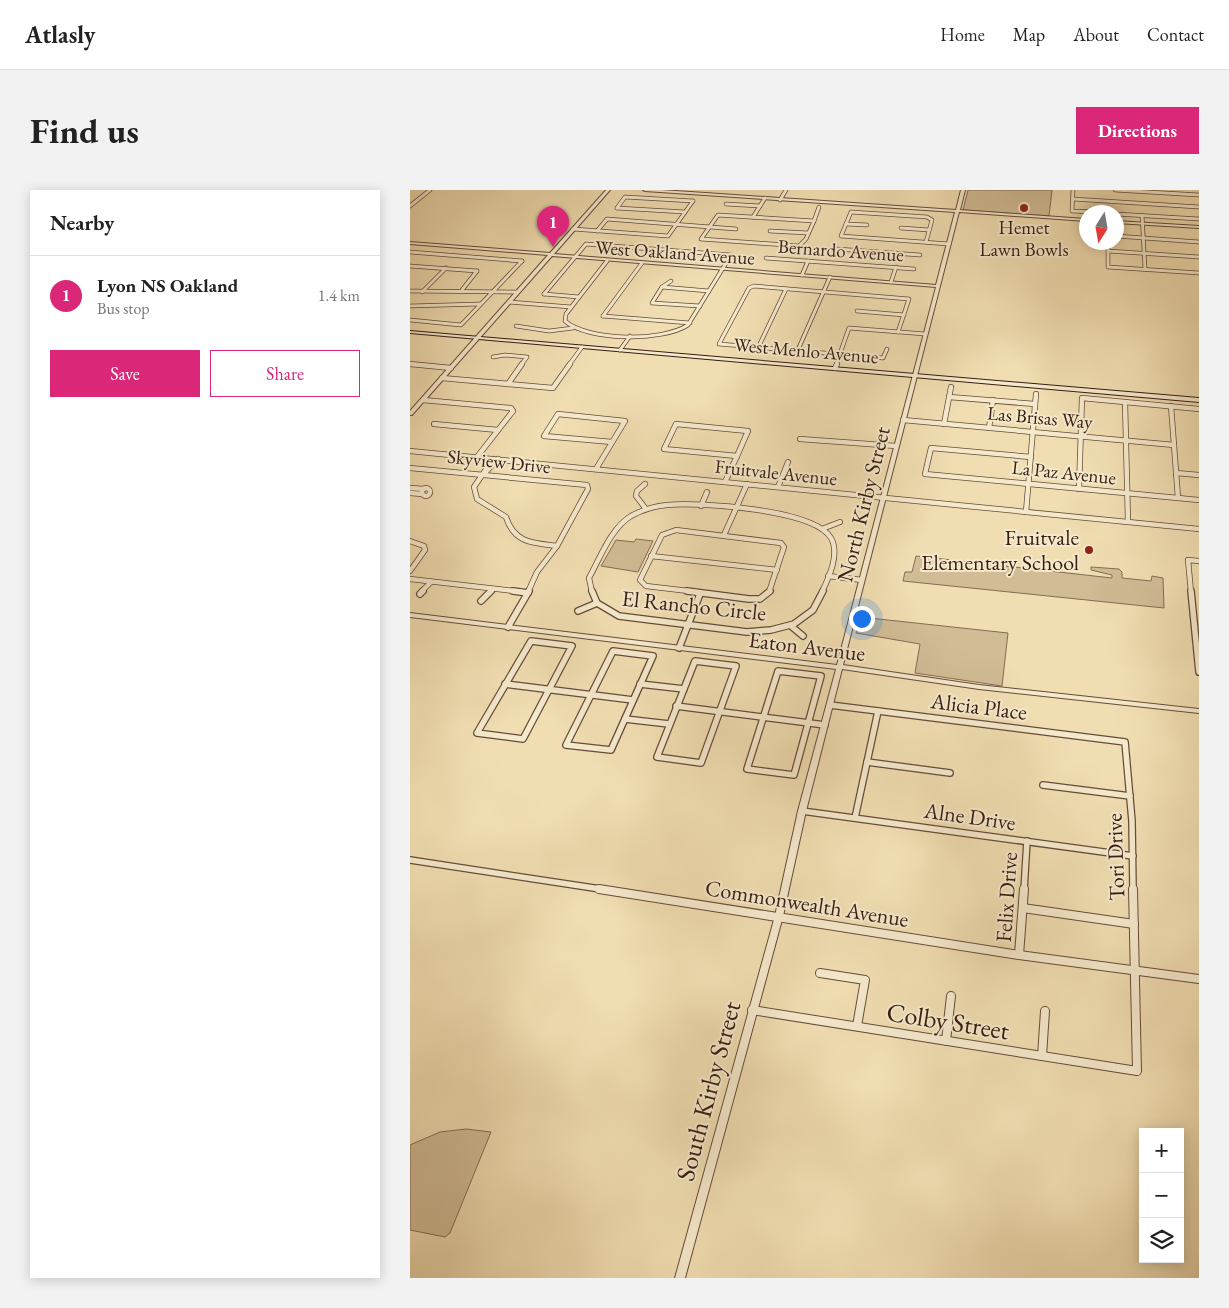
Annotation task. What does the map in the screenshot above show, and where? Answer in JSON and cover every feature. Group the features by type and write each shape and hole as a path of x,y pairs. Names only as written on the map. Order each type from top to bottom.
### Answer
{"main road":[{"name":"West Menlo Avenue","path":"410,332 1199,400"}],"street":[{"path":"410,206 430,190"},
{"path":"410,414 608,190"},
{"path":"645,190 1079,220"},
{"path":"780,200 786,190"},
{"name":"North Kirby Street","path":"779,916 802,811 963,190"},
{"path":"1073,190 1072,211 1079,211"},
{"path":"1115,190 1199,195"},
{"path":"657,199 664,191"},
{"path":"573,229 668,236 693,201 626,197 617,208 685,212"},
{"path":"753,217 764,198"},
{"path":"1072,199 1199,207"},
{"path":"726,204 760,206"},
{"path":"814,221 718,215 702,239 799,246 808,233 814,221 819,207"},
{"path":"893,215 896,207"},
{"path":"926,242 932,220 927,217 851,212 841,236 949,244"},
{"path":"1124,215 1199,219"},
{"path":"1142,216 1145,269"},
{"path":"597,231 607,219 736,229"},
{"path":"1124,222 1199,227"},
{"path":"846,224 867,225"},
{"path":"902,228 929,230"},
{"path":"770,231 808,233"},
{"path":"1124,237 1199,242"},
{"path":"880,252 885,239"},
{"name":"West Oakland Avenue","path":"410,243 551,254 608,261 938,286"},
{"path":"516,326 549,331 573,328 630,336 660,336 678,332 690,323 731,256 586,244 544,294 579,297"},
{"path":"837,249 920,255"},
{"path":"1199,257 1108,251 1108,267 1199,273"},
{"path":"410,252 522,260 462,325 410,320"},
{"name":"Bernardo Avenue","path":"766,258 914,269"},
{"path":"573,328 565,321 566,314 608,261"},
{"path":"802,275 808,261"},
{"path":"642,263 603,316 690,323"},
{"path":"410,266 477,271 462,290"},
{"path":"892,282 896,267"},
{"path":"422,292 446,268"},
{"path":"798,352 830,278"},
{"path":"671,281 662,287 652,303 700,306"},
{"path":"662,287 710,291"},
{"path":"887,349 882,358 719,344 748,288 786,289 909,299 898,332"},
{"path":"758,348 786,289"},
{"path":"410,291 517,292"},
{"path":"509,302 571,307"},
{"path":"410,306 480,304"},
{"path":"857,311 904,315"},
{"path":"835,368 849,328 925,334"},
{"path":"620,350 630,336"},
{"path":"442,378 552,388 582,347"},
{"path":"493,357 524,356 527,359 508,384"},
{"path":"410,364 451,368"},
{"path":"944,424 951,387"},
{"path":"1026,512 1036,394"},
{"path":"949,397 1035,404"},
{"path":"1079,489 1082,398 1199,409"},
{"path":"423,400 510,408 513,411 477,457"},
{"path":"989,428 993,400"},
{"path":"1125,402 1128,522"},
{"path":"1171,406 1178,498"},
{"path":"596,469 625,421 558,414 544,436 612,442"},
{"name":"Las Brisas Way","path":"903,420 1174,445"},
{"path":"434,424 498,430"},
{"path":"725,482 737,456 748,431 676,424 664,448 737,456"},
{"path":"800,439 896,446"},
{"name":"La Paz Avenue","path":"1031,457 930,448 925,474 1199,500"},
{"name":"Fruitvale Avenue","path":"410,451 1199,529"},
{"path":"495,459 488,473 483,474 474,487 474,494 477,499 506,517 509,530 515,537 536,544 557,546"},
{"path":"778,488 788,462"},
{"name":"Skyview Drive","path":"410,468 585,485 588,488 557,546"},
{"path":"1176,473 1199,475"},
{"path":"645,484 640,487 636,496 646,509"},
{"path":"724,536 747,484"},
{"path":"410,488 423,492 410,493"},
{"path":"700,506 707,492"},
{"name":"El Rancho Circle","path":"680,504 700,506 795,516 822,529 832,540 834,550 820,600 814,610 791,626 767,631 747,632 619,616 597,603 590,591 592,570 618,527 630,516 646,509 680,504"},
{"path":"822,529 840,522"},
{"path":"676,530 780,543 784,547 769,593 760,599 652,588 641,583 651,556 662,535 676,530"},
{"path":"410,541 424,546 425,550 410,570"},
{"path":"508,627 528,593 537,572 557,546"},
{"path":"651,556 777,570"},
{"path":"1199,561 1188,560 1199,672"},
{"path":"828,576 862,580"},
{"path":"410,579 528,593"},
{"path":"420,594 431,582"},
{"path":"481,602 493,589"},
{"path":"679,648 700,594"},
{"path":"578,611 597,603"},
{"name":"Eaton Avenue","path":"410,615 839,667 979,687 1199,711"},
{"path":"791,626 802,636"},
{"path":"531,641 572,646 522,739 477,733 505,684 531,641"},
{"path":"613,651 653,656 640,684 611,750 566,745 613,651"},
{"path":"695,660 736,666 702,763 657,757 676,706 695,660"},
{"path":"778,671 821,676 794,775 747,769 764,717 778,671"},
{"path":"505,684 633,700"},
{"path":"640,684 684,689"},
{"path":"676,706 825,725"},
{"name":"Alicia Place","path":"830,706 1125,742"},
{"path":"855,818 878,712"},
{"path":"625,718 670,724"},
{"name":"Tori Drive","path":"1125,742 1133,856 1137,1071"},
{"path":"867,762 950,773"},
{"path":"1043,785 1130,796"},
{"name":"Alne Drive","path":"802,811 1133,856"},
{"name":"Felix Drive","path":"1019,955 1027,841"},
{"name":"Commonwealth Avenue","path":"410,860 779,916 1019,955 1135,972 1199,979"},
{"path":"1022,908 1134,924"},
{"name":"South Kirby Street","path":"680,1278 779,916"},
{"path":"820,973 865,980 857,1026"},
{"path":"946,1041 951,996"},
{"name":"Colby Street","path":"752,1010 1137,1071"},
{"path":"1042,1056 1044,1011"}],"shaded area":[{"path":"968,190 1052,190 1049,216 963,210"},
{"path":"636,539 653,541 638,572 601,566 616,540 634,542"},
{"path":"916,556 1112,578 1112,575 1091,570 1091,567 1119,569 1122,572 1122,578 1151,581 1152,576 1163,578 1164,608 903,581 905,572 912,572"},
{"path":"860,617 1008,633 1002,686 915,673 920,644 856,633"},
{"path":"466,1129 491,1132 450,1233 445,1237 410,1230 410,1145 440,1132"}],"place":[{"name":"Hemet Lawn Bowls","path":"1024,208"},
{"name":"Lyon NS Oakland","path":"553,247"},
{"name":"Fruitvale Elementary School","path":"1089,550"}]}
